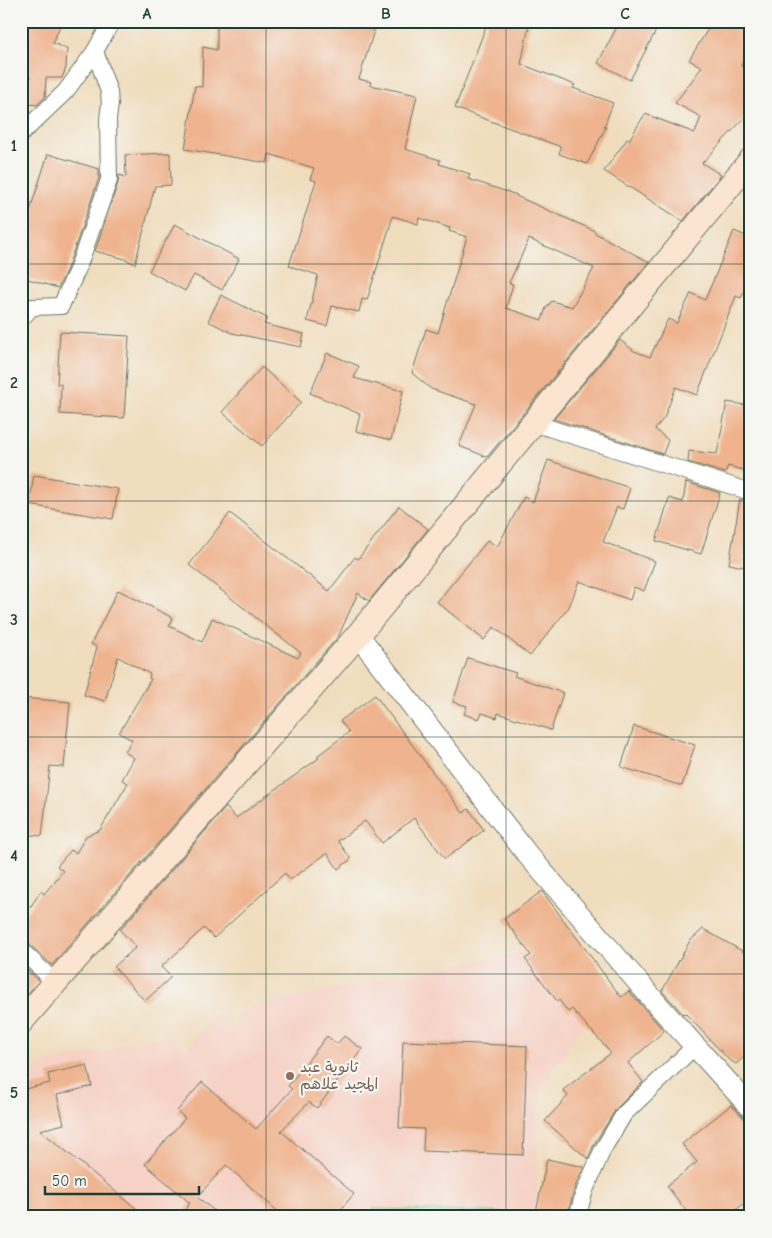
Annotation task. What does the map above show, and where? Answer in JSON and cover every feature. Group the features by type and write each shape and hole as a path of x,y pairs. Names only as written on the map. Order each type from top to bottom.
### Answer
{"main road":[{"path":"21,1022 358,635 751,160"}],"street":[{"path":"21,134 66,91 95,51 112,21"},
{"path":"21,320 32,307 61,306 78,268 109,180 109,92 95,51"},
{"path":"533,423 751,492"},
{"path":"358,635 528,854 657,1004 751,1108"},
{"path":"21,950 56,983"},
{"path":"577,1217 585,1190 603,1148 624,1114 695,1046"}],"shaded area":[{"name":"ثانوية عبد المجيد علاهم","path":"526,951 588,1015 540,1091 536,1201 533,1217 21,1217 21,1087 39,1065 166,1036 175,1037 185,1050 217,1014 233,1026 248,1007"}],"green space":[{"path":"372,1209 513,1213 513,1217 371,1217"}],"building":[{"path":"21,21 62,21 53,43 67,49 66,68 62,78 46,78 45,97 37,105 29,104 30,77 21,77"},
{"path":"217,21 377,21 359,79 371,82 370,85 417,95 405,149 440,160 439,164 470,174 468,179 517,195 595,231 595,233 649,262 487,457 459,446 476,404 431,389 412,373 426,329 438,333 467,237 449,231 450,228 419,218 418,224 393,216 367,300 362,299 359,312 332,306 327,326 307,321 318,275 289,266 316,181 310,179 314,168 269,154 267,163 185,149 195,86 202,87 203,47 217,50","holes":["529,239 594,268 572,307 552,301 546,308 542,320 506,308 513,284 509,283"]},
{"path":"488,21 530,21 521,64 575,85 573,88 613,103 604,127 606,127 587,164 559,154 561,147 455,108"},
{"path":"620,21 661,21 630,80 598,63"},
{"path":"713,21 738,21 751,26 751,39 741,66 751,72 751,111 702,163 721,175 683,221 604,171 627,139 629,140 645,114 695,133 701,117 675,103 702,67 689,60"},
{"path":"170,153 171,185 155,186 135,264 125,259 95,251 119,175 126,177 125,155"},
{"path":"48,154 99,169 99,178 69,264 58,288 21,277 21,238"},
{"path":"175,224 239,259 222,290 194,275 185,291 149,271"},
{"path":"734,231 751,238 751,275 741,298 736,296 697,395 676,387 664,418 655,429 668,440 663,454 554,419 620,340 634,351 650,357 668,319 677,323 691,293 705,300"},
{"path":"221,295 267,318 264,324 304,334 301,347 232,333 208,321"},
{"path":"60,332 129,336 124,418 60,414 61,384 57,384"},
{"path":"327,353 359,366 354,378 403,391 391,440 356,431 360,414 310,393"},
{"path":"262,367 301,402 262,446 222,412"},
{"path":"727,402 751,406 751,472 728,466 725,473 688,462 689,451 717,454"},
{"path":"548,460 630,488 623,509 617,507 603,542 655,561 644,591 634,587 630,600 579,581 569,607 530,656 494,627 484,640 437,602 488,540 497,547 524,497 533,502"},
{"path":"34,475 118,489 113,519 29,505"},
{"path":"686,482 720,493 701,554 656,541 669,498 683,502"},
{"path":"740,499 751,502 751,558 745,557 744,567 729,564"},
{"path":"399,506 428,529 369,601 358,593 338,637 52,965 28,943 21,940 21,921 41,891 44,894 63,871 57,866 71,850 76,853 86,836 100,830 128,783 122,780 134,758 125,752 132,740 119,733 151,679 149,678 150,674 118,657 105,701 84,695 97,647 91,644 118,590 173,618 169,626 202,642 212,618 298,658 301,653 189,565 230,513 329,591 355,557 358,559"},
{"path":"468,658 516,673 514,676 563,693 551,730 498,713 497,718 482,713 479,719 464,714 467,706 453,702"},
{"path":"375,695 463,813 469,809 484,830 445,859 414,818 382,843 365,821 338,841 351,859 338,869 327,853 290,880 285,873 214,938 204,928 161,967 171,977 145,1001 114,967 136,947 120,930 226,807 236,818 319,758 317,756 349,732 340,721"},
{"path":"21,698 70,702 64,767 50,766 42,836 21,834"},
{"path":"634,726 695,745 682,786 621,767"},
{"path":"542,891 621,997 629,991 664,1031 628,1063 643,1082 616,1109 594,1144 588,1159 545,1121 568,1096 563,1090 611,1053 572,1009 568,1012 559,1000 557,1001 525,959 531,955 504,919"},
{"path":"703,929 751,956 751,1045 744,1057 736,1064 728,1059 662,991 690,941"},
{"path":"21,964 39,981 21,1001"},
{"path":"327,1036 337,1044 344,1036 362,1049 317,1108 309,1102 281,1131 354,1194 334,1217 284,1217 226,1165 197,1197 222,1217 180,1217 190,1203 145,1164 185,1118 177,1111 202,1082 256,1129 292,1089 288,1086"},
{"path":"403,1041 527,1046 523,1155 423,1151 424,1129 399,1128"},
{"path":"87,1065 92,1086 57,1095 64,1124 40,1130 147,1217 21,1217 21,1090 50,1083 48,1074"},
{"path":"731,1105 751,1126 751,1198 727,1217 691,1217 667,1186 697,1162 682,1144"},
{"path":"547,1159 584,1167 575,1187 567,1217 535,1217"}],"place":[{"name":"ثانوية عبد المجيد علاهم","path":"290,1076"}]}
